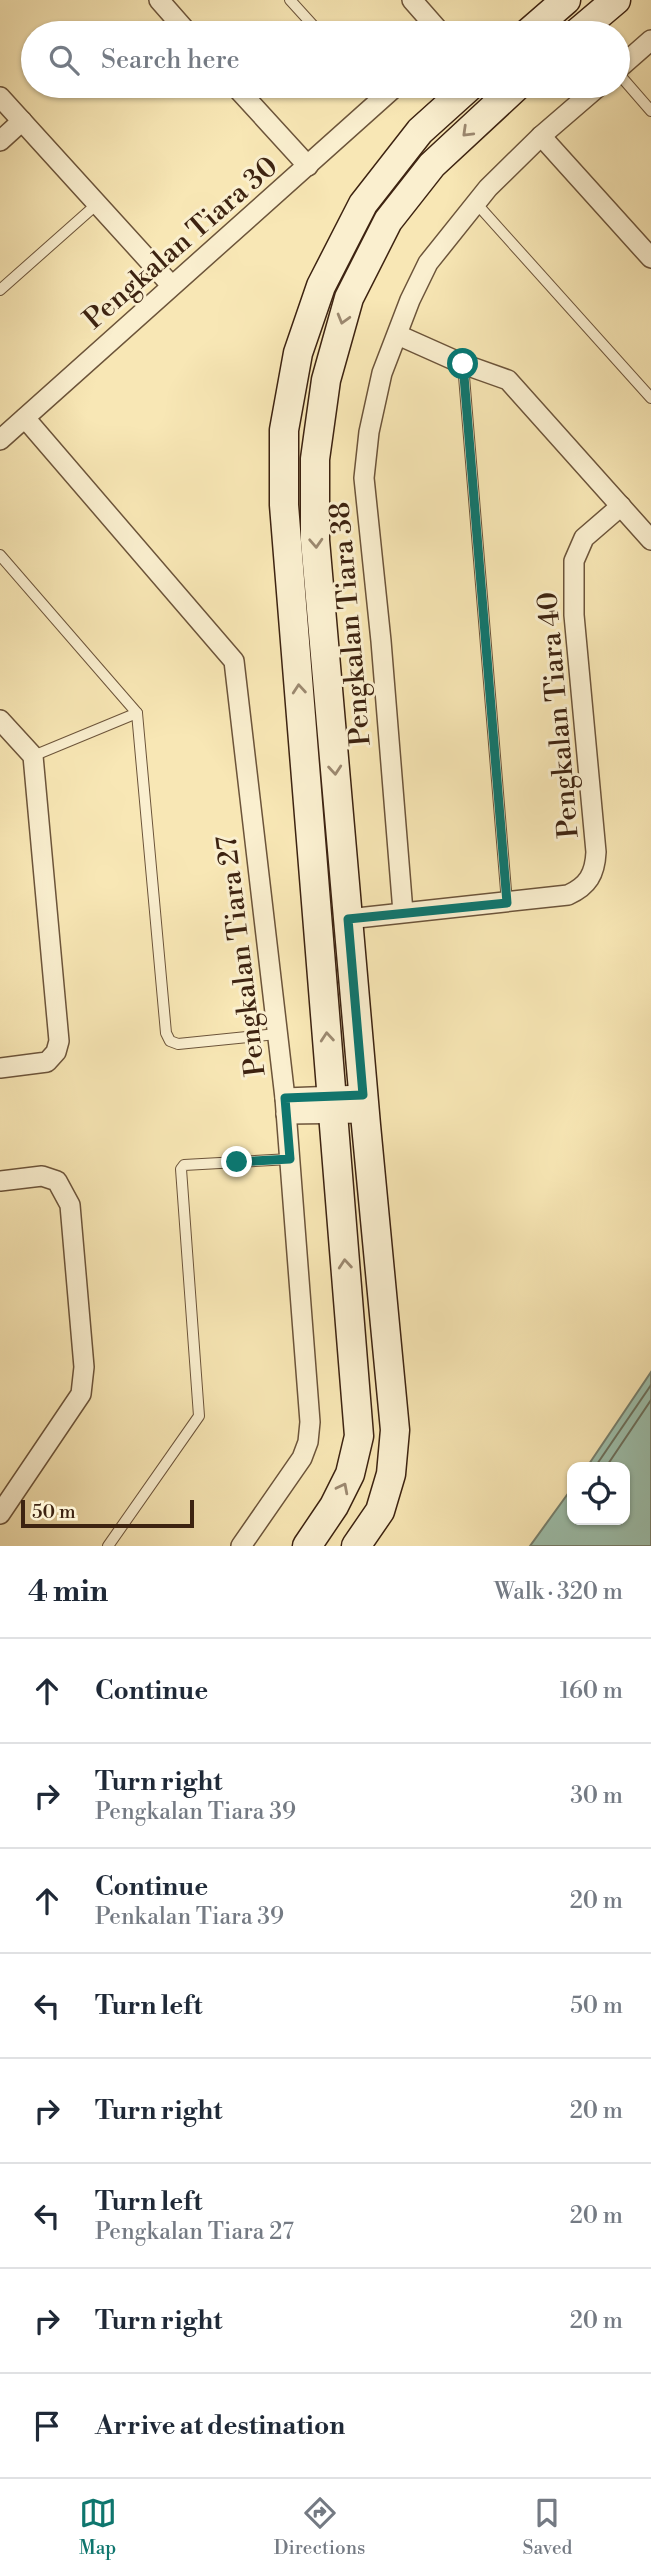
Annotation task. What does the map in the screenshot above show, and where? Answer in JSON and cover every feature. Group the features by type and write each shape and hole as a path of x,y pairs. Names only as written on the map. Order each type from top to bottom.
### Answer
{"street":[{"path":"159,0 177,21"},
{"path":"412,0 430,21"},
{"path":"542,21 566,0"},
{"path":"592,21 616,0"},
{"path":"630,60 651,40"},
{"path":"0,97 171,285"},
{"path":"246,98 308,166"},
{"name":"Pengkalan Tiara 30","path":"0,440 171,285 308,166 369,98"},
{"path":"307,1546 334,1506 350,1474 359,1436 284,505 284,430 298,353 317,297 363,204 420,131 457,98"},
{"path":"356,1546 380,1511 391,1474 395,1430 315,540 316,459 326,380 349,298 388,221 432,165 494,98"},
{"name":"Pengkalan Tiara 38","path":"403,912 381,641 364,478 369,432 382,373 410,300 428,263 488,188 584,98"},
{"path":"0,141 22,121"},
{"path":"541,136 651,258"},
{"path":"398,335 463,364 508,380 650,537"},
{"name":"Pengkalan Tiara 27","path":"24,418 234,661 285,1106 310,1422 309,1442 302,1458 242,1546"},
{"name":"Pengkalan Tiara 40","path":"507,903 568,895 589,882 595,869 596,852 574,615 574,561 584,538 621,506"},
{"path":"0,720 33,756 59,1041 56,1052 47,1062 0,1068"},
{"path":"348,919 507,903"},
{"path":"285,1106 364,1104"},
{"path":"0,1181 41,1176 57,1181 69,1205 84,1367 81,1394 0,1514"}],"lane":[{"path":"290,0 309,21"},
{"path":"630,86 651,111"},
{"path":"476,203 651,398"},
{"path":"0,290 97,204"},
{"path":"463,364 507,903"},
{"path":"0,555 137,713 166,1033 170,1041 178,1044 277,1034"},
{"path":"33,756 137,713"},
{"path":"108,1546 199,1416 181,1169 184,1164 290,1159"}],"water":[{"path":"651,1372 651,1546 530,1546 567,1495 567,1525 630,1525 630,1462 590,1462"}],"route":[{"path":"237,1162 290,1159 285,1098 363,1095 348,919 507,903 463,364"}]}
